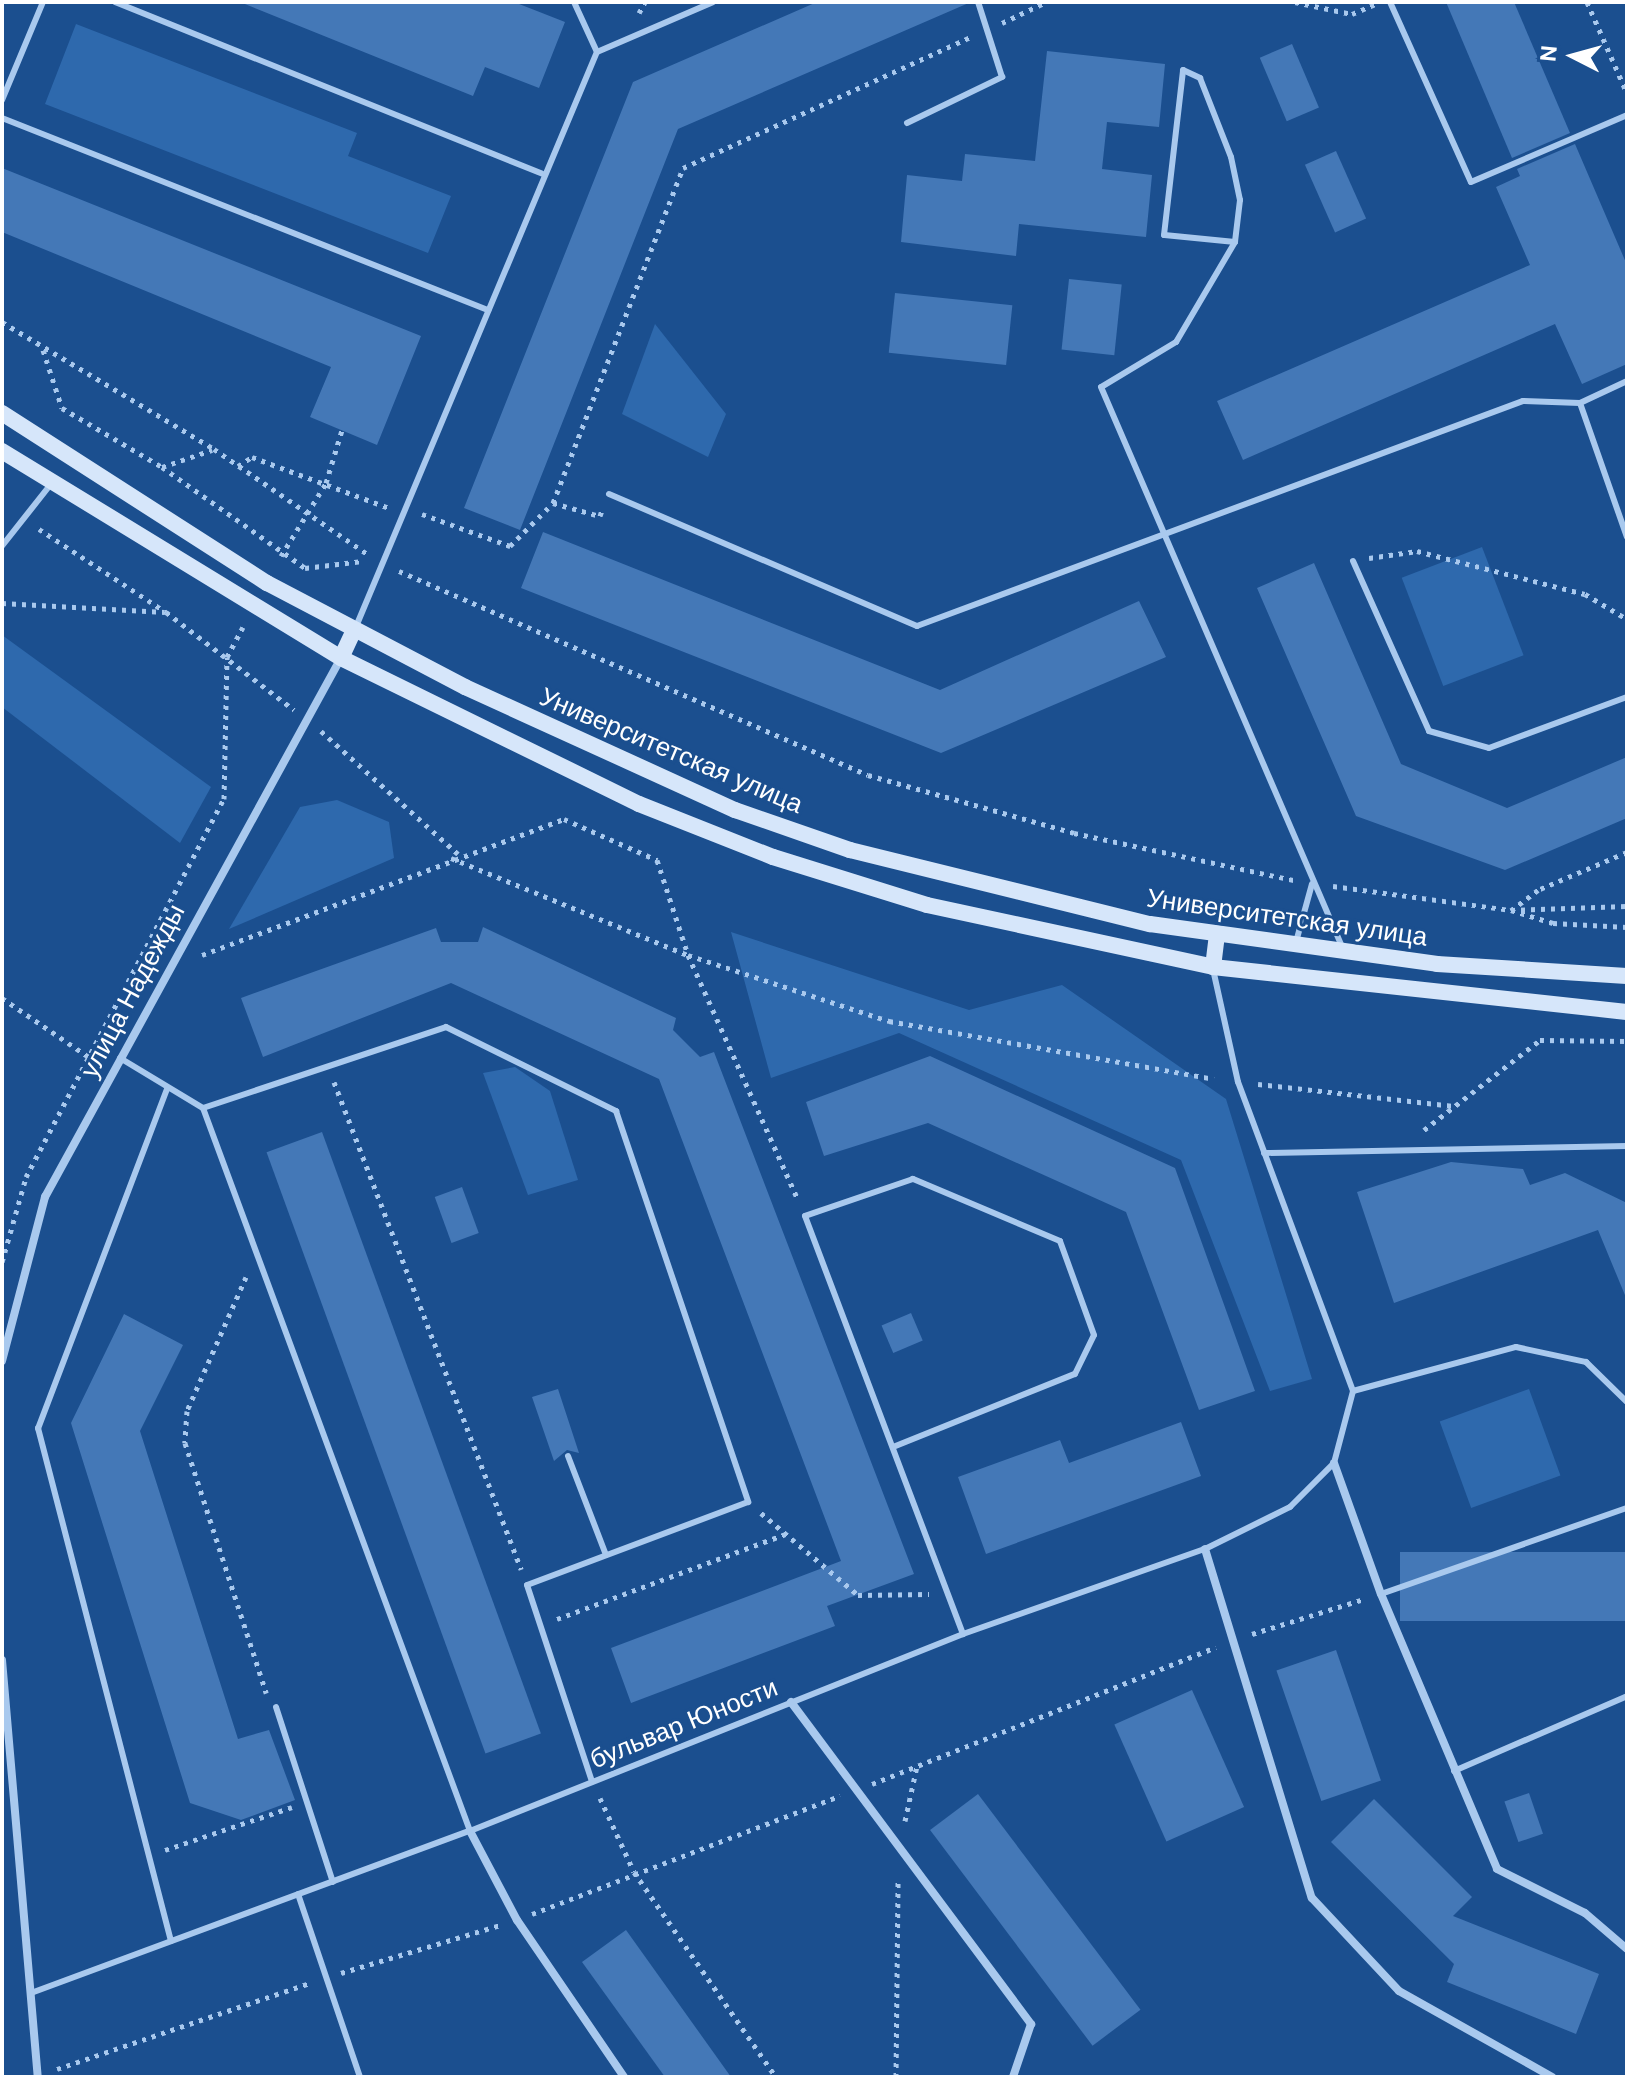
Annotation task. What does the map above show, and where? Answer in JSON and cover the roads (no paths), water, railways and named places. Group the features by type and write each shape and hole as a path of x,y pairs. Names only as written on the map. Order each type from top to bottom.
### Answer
{"main road":[{"name":"Университетская улица","path":"2,413 354,630 735,810 1002,891 1217,935 1345,953 1627,976"},
{"path":"2,451 51,484 341,658 639,804 773,857 927,905 1213,967 1342,984 1627,1012"},
{"path":"341,658 354,630"},
{"path":"1213,967 1217,935"},
{"path":"1290,978 1294,947"},
{"path":"1342,984 1345,953"}],"street":[{"name":"улица Надежды","path":"2,1361 45,1197 341,658"},
{"path":"1334,1463 1381,1594 1453,1772 1497,1869 1585,1913 1627,1949"},
{"path":"1205,1549 1312,1898 1399,1991 1552,2077"},
{"path":"2,1660 5,1740 38,2076"},
{"path":"791,1702 1031,2024 1013,2077"},
{"path":"470,1831 517,1920 624,2077"}],"lane":[{"path":"2,100 43,2"},
{"path":"115,2 542,174"},
{"path":"574,2 597,52"},
{"path":"354,630 410,509 542,174 597,52 713,2"},
{"path":"907,123 1002,77 978,2"},
{"path":"1390,2 1471,182 1627,115"},
{"path":"1235,242 1164,235 1183,70 1200,78 1231,157 1240,200 1235,242 1176,342 1101,387 1168,534 1312,884 1345,953"},
{"path":"2,118 488,310"},
{"path":"609,494 917,626 1523,401 1580,403 1627,381"},
{"path":"1580,403 1627,537"},
{"path":"2,546 51,484"},
{"path":"1353,561 1429,731 1489,748 1627,697"},
{"path":"1294,947 1312,884"},
{"path":"1213,967 1220,1024 1264,1153 1353,1391 1334,1463"},
{"path":"203,1108 446,1027 616,1111 748,1502 527,1585 592,1782"},
{"path":"120,1057 167,1089 203,1108 470,1831"},
{"path":"167,1089 38,1428 171,1941"},
{"path":"1264,1153 1627,1146"},
{"path":"893,1447 1075,1374 1094,1335 1060,1241 913,1179 805,1216 963,1634"},
{"path":"1353,1391 1516,1347 1586,1362 1627,1402"},
{"path":"568,1456 606,1555"},
{"name":"бульвар Юности","path":"31,1993 470,1831 963,1634 1205,1549 1290,1507 1334,1463"},
{"path":"1381,1594 1627,1508"},
{"path":"1453,1772 1627,1696"},
{"path":"276,1707 333,1882"},
{"path":"298,1894 360,2077"}]}
